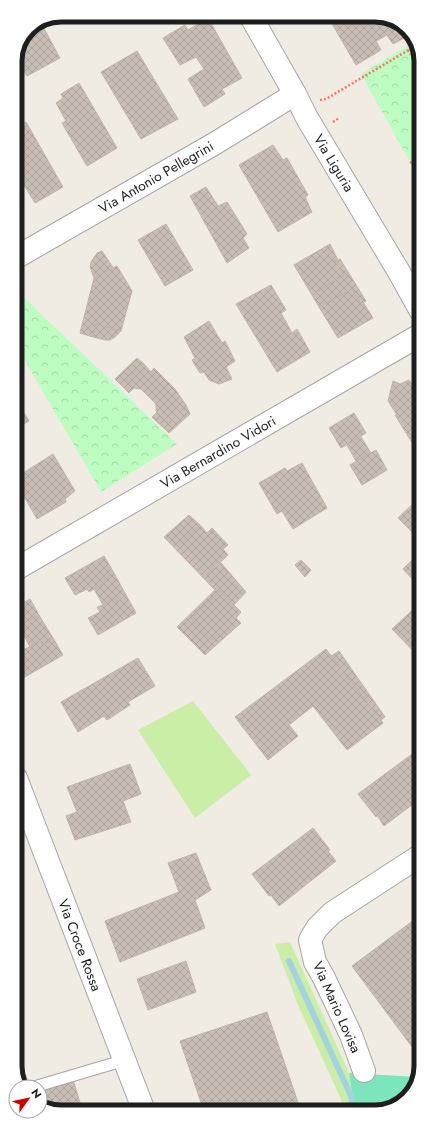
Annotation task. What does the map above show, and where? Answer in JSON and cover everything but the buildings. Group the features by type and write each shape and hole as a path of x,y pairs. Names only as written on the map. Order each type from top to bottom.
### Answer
{"street":[{"name":"Via Liguria","path":"254,22 307,118 414,299"},
{"name":"Via Antonio Pellegrini","path":"22,254 214,144 295,94"},
{"name":"Via Bernardino Vidori","path":"22,566 414,338"},
{"name":"Via Croce Rossa","path":"22,794 141,1105"},
{"name":"Via Mario Lovisa","path":"364,1071 351,1035 315,962 310,940 317,928 332,913 414,860"}],"lane":[{"path":"48,1083 124,1059"}],"path":[{"path":"320,100 326,99 412,48"},
{"path":"408,50 414,60"},
{"path":"410,163 414,161"}],"green space":[{"path":"410,44 414,56 414,169 361,74"},
{"path":"22,296 177,444 101,492 22,355"},
{"path":"193,701 251,775 195,818 138,730"},
{"path":"290,942 349,1073 354,1105 342,1105 298,1005 275,944"},
{"path":"349,1073 412,1077 403,1094 392,1101 380,1105 354,1105"}],"waterway":[{"path":"289,961 351,1096 352,1105"}]}
